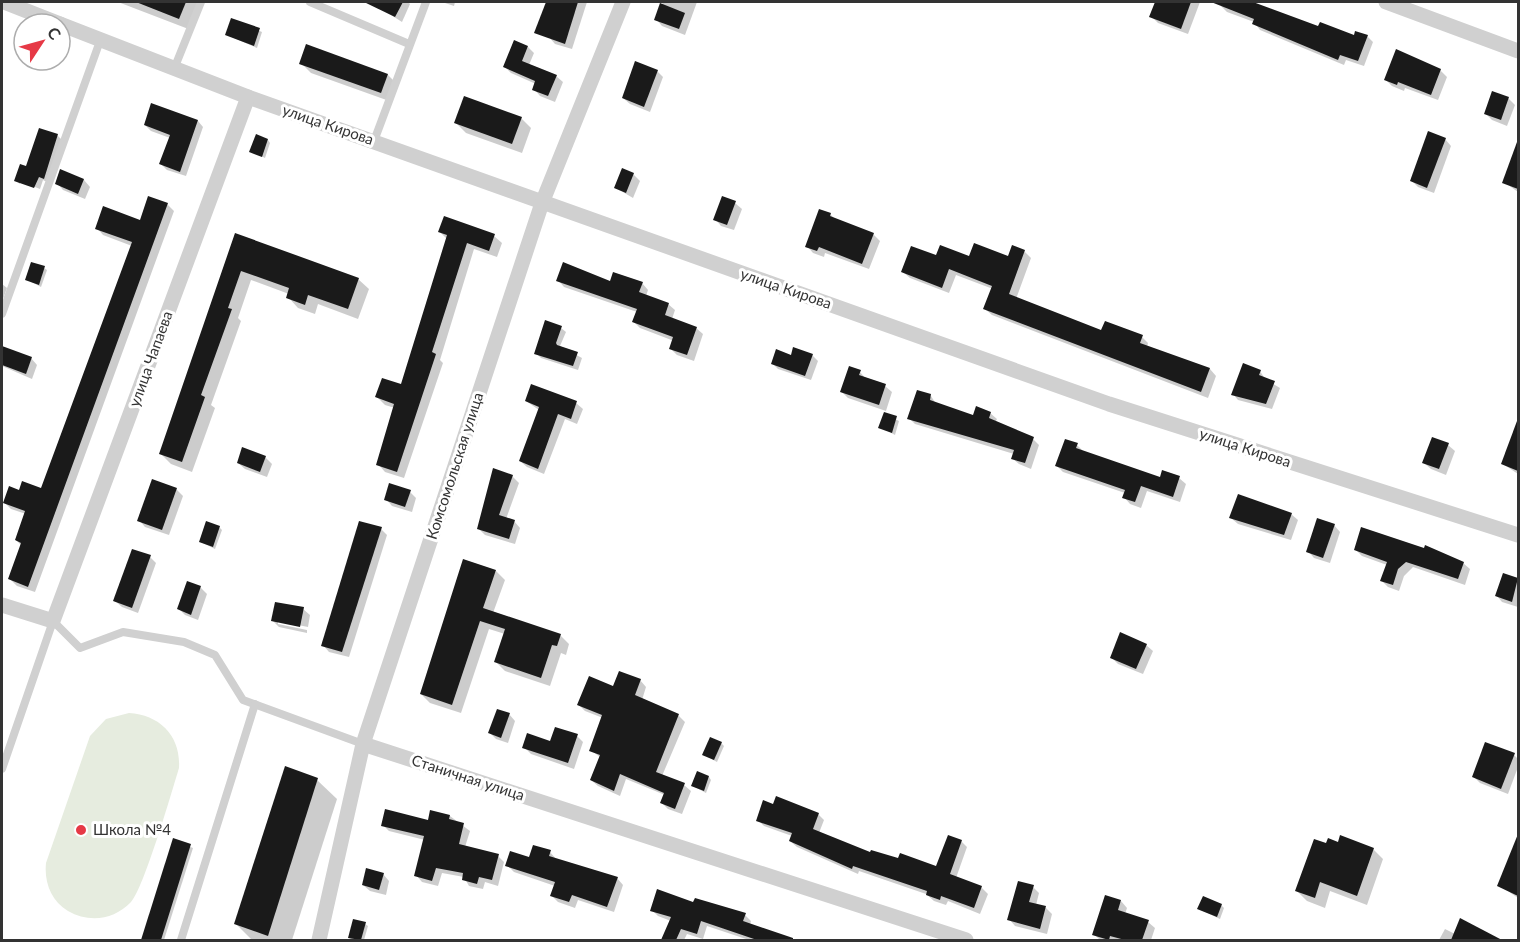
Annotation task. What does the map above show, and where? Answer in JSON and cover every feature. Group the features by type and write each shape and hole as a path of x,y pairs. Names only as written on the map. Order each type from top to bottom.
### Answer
{"street":[{"name":"улица Кирова","path":"4,2 29,12"},
{"name":"Комсомольская улица","path":"319,940 363,744 542,203 623,2"},
{"path":"1386,2 1518,51"},
{"name":"улица Кирова","path":"72,29 248,97 1109,404 1518,535"},
{"name":"улица Чапаева","path":"53,621 248,97"},
{"name":"Станичная улица","path":"2,605 53,621"},
{"name":"Станичная улица","path":"363,744 966,940"}],"lane":[{"path":"174,69 201,2"},
{"path":"310,2 409,44"},
{"path":"374,141 426,2"},
{"path":"2,314 100,40"},
{"path":"2,769 53,621"},
{"name":"Станичная улица","path":"53,621 80,648 123,632 184,642 215,655 243,700 363,744"},
{"path":"181,940 255,704"}],"shaded area":[{"path":"129,713 150,718 166,729 176,746 179,768 150,860 137,893 131,902 117,913 101,918 84,917 68,911 57,902 46,877 46,863 90,736 106,719"}],"building":[{"path":"136,2 186,2 179,19"},
{"path":"364,2 403,2 395,17"},
{"path":"546,2 578,2 565,44 534,33"},
{"path":"1155,2 1191,2 1181,29 1149,17"},
{"path":"1211,2 1253,2 1318,26 1320,22 1354,35 1355,31 1368,35 1358,61 1340,55 1338,60 1252,24 1254,19"},
{"path":"660,3 685,13 679,29 654,20"},
{"path":"231,18 260,28 254,46 225,35"},
{"path":"514,40 528,46 522,61 557,75 548,96 532,90 535,81 503,67"},
{"path":"306,44 388,74 381,93 299,64"},
{"path":"1396,49 1441,69 1431,95 1398,82 1397,85 1384,80"},
{"path":"635,61 658,70 644,107 622,98"},
{"path":"1492,91 1509,97 1501,120 1484,114"},
{"path":"464,96 522,117 512,144 454,123"},
{"path":"151,103 198,120 180,172 159,164 170,135 144,125"},
{"path":"39,128 58,134 44,179 39,177 34,188 14,181 20,164 26,166"},
{"path":"1428,131 1446,138 1427,188 1410,181"},
{"path":"256,134 268,139 262,157 249,152"},
{"path":"1518,142 1518,189 1502,183"},
{"path":"622,168 634,173 626,193 614,188"},
{"path":"60,169 84,179 78,194 55,184"},
{"path":"148,196 168,203 28,587 8,579 21,543 15,540 25,511 3,503 9,486 19,490 22,481 41,488 132,242 95,229 103,206 140,220"},
{"path":"722,196 736,201 727,225 713,220"},
{"path":"819,209 831,213 830,216 874,233 862,264 819,247 817,251 805,247"},
{"path":"444,216 495,234 489,251 467,243 432,352 436,354 397,472 376,465 394,404 375,397 382,378 401,384 447,235 438,232"},
{"path":"235,233 359,278 348,309 308,295 305,305 286,298 289,288 241,271 228,308 232,309 201,395 205,397 182,462 159,454"},
{"path":"974,243 1008,256 1012,245 1025,250 1009,294 1101,330 1105,321 1143,335 1140,343 1210,368 1201,392 983,309 992,286 949,269 942,288 901,272 911,246 936,255 940,245 969,256"},
{"path":"31,262 45,266 39,285 25,280"},
{"path":"563,262 610,281 613,272 643,282 639,292 669,303 665,315 697,327 687,355 669,349 673,337 632,322 637,309 556,281"},
{"path":"545,320 562,326 557,345 578,352 573,366 534,354"},
{"path":"2,346 32,357 26,374 2,365"},
{"path":"793,347 813,354 805,376 771,364 776,349 791,355"},
{"path":"1243,363 1261,370 1259,375 1275,381 1266,404 1231,395"},
{"path":"849,366 861,370 859,375 886,384 879,405 840,392"},
{"path":"531,384 577,401 571,419 558,414 538,469 519,461 539,407 525,401"},
{"path":"917,390 931,394 930,400 973,415 976,406 991,412 989,418 1034,437 1025,463 1011,459 1014,450 907,419"},
{"path":"884,412 897,416 892,433 878,428"},
{"path":"1518,421 1518,471 1501,464"},
{"path":"1432,437 1449,443 1439,469 1422,463"},
{"path":"1065,439 1078,443 1076,448 1160,477 1162,470 1180,476 1173,497 1141,486 1135,502 1122,498 1125,490 1055,466"},
{"path":"242,447 266,456 260,472 237,463"},
{"path":"493,468 513,475 499,515 515,520 509,539 477,529"},
{"path":"152,479 177,488 162,530 137,521"},
{"path":"389,483 411,490 405,507 384,500"},
{"path":"1238,494 1292,513 1284,535 1229,518"},
{"path":"1317,518 1335,524 1323,558 1306,552"},
{"path":"206,521 220,526 213,547 199,542"},
{"path":"359,521 382,527 342,652 321,646"},
{"path":"1361,527 1424,548 1425,545 1464,562 1458,579 1406,562 1398,569 1393,585 1380,581 1387,562 1354,550"},
{"path":"132,549 151,555 132,608 113,601"},
{"path":"463,559 496,570 483,608 561,634 557,646 552,645 541,678 494,662 505,629 480,621 452,705 420,694"},
{"path":"1503,573 1518,578 1512,602 1495,596"},
{"path":"187,581 201,586 191,615 177,609"},
{"path":"275,602 304,607 300,627 271,621"},
{"path":"1120,632 1147,644 1136,669 1110,658"},
{"path":"619,671 641,679 635,695 679,714 656,772 685,783 675,809 660,803 664,793 620,774 614,791 590,780 600,755 589,751 602,715 577,705 589,676 613,686"},
{"path":"497,709 510,713 501,738 488,733"},
{"path":"555,727 578,734 568,763 522,748 527,733 550,741"},
{"path":"710,737 722,742 714,760 702,755"},
{"path":"1485,742 1515,753 1501,789 1472,777"},
{"path":"285,766 318,778 268,936 234,924"},
{"path":"697,771 709,776 704,791 691,786"},
{"path":"776,796 819,813 813,829 870,852 871,850 898,858 900,853 936,866 948,835 962,840 950,874 982,886 974,908 941,896 940,900 926,895 927,891 853,866 852,869 789,841 792,833 756,821 763,800 773,804"},
{"path":"385,809 428,820 430,810 450,815 449,819 464,823 459,844 499,854 492,880 479,877 477,884 462,880 463,873 436,868 432,881 414,876 424,836 381,826"},
{"path":"1518,834 1518,896 1497,886"},
{"path":"1340,835 1374,848 1357,896 1320,882 1315,898 1295,891 1314,839 1326,843 1328,838 1338,842"},
{"path":"173,838 191,844 161,940 141,940"},
{"path":"533,845 551,850 549,856 618,877 607,907 572,895 569,902 550,896 555,882 505,866 510,851 529,857"},
{"path":"366,868 384,873 379,890 362,885"},
{"path":"1018,881 1034,885 1029,902 1046,906 1040,929 1007,920"},
{"path":"657,889 693,902 695,898 746,913 743,921 793,938 793,940 757,940 701,921 697,934 681,929 676,940 661,940 671,917 650,911"},
{"path":"1105,895 1121,900 1118,910 1149,920 1142,940 1125,940 1110,936 1109,940 1092,935"},
{"path":"1203,896 1222,904 1217,917 1197,909"},
{"path":"1460,918 1502,940 1451,940"},
{"path":"353,919 366,922 361,940 348,938"}],"place":[{"name":"Школа №4","path":"81,830"}]}
